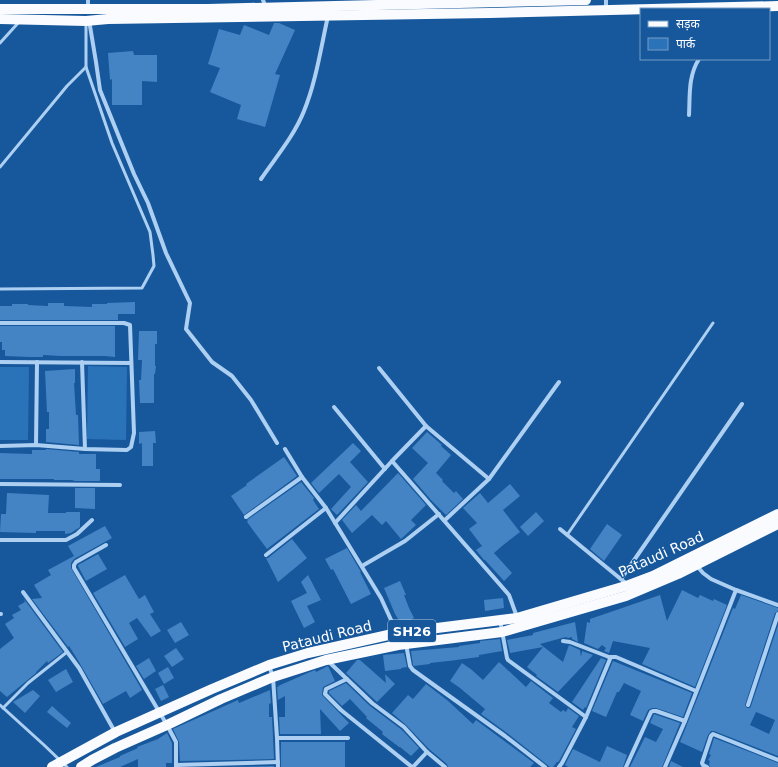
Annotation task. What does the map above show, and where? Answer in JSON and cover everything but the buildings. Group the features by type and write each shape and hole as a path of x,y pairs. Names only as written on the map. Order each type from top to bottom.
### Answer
{"main road":[{"path":"0,9 25,9 88,4 120,10 264,4 586,0"},
{"path":"0,19 87,20 328,16 606,5 709,8 778,6"},
{"name":"Pataudi Road","path":"694,561 778,514"},
{"name":"SH26","path":"82,767 93,764 115,748 272,677 326,660 402,644 502,632 519,622 626,596 628,585 678,574 694,561 778,524"},
{"name":"Pataudi Road","path":"52,767 64,764 116,732 269,665 308,653 397,633 500,620 519,622"}],"street":[{"path":"88,4 87,20 100,90 134,174 148,203 166,253 190,303 186,329 212,362 232,376 251,400 278,444"},
{"path":"261,179 290,138 303,113 311,91 328,16"},
{"path":"689,115 690,78 698,60"},
{"path":"0,323 127,323 130,325 134,433 131,447 127,450 0,446"},
{"path":"0,362 131,363"},
{"path":"36,446 37,362"},
{"path":"82,362 85,449"},
{"path":"379,368 426,426 489,479"},
{"path":"445,520 489,479 559,382"},
{"path":"560,529 628,585 742,404"},
{"path":"334,407 385,469"},
{"path":"335,523 426,426"},
{"path":"285,449 302,477 326,508 381,598 412,670 505,736 545,767"},
{"path":"392,461 510,595 519,622"},
{"path":"246,517 302,477"},
{"path":"0,484 120,485"},
{"path":"266,555 326,508"},
{"path":"362,566 405,541 439,514"},
{"path":"0,540 66,540 77,534 92,520"},
{"path":"106,545 76,562 74,568 160,712 176,742 176,766 278,765 272,677 269,665"},
{"path":"694,561 702,573 711,579 736,590 778,605"},
{"path":"665,767 685,721 736,590"},
{"path":"23,592 79,668 116,732"},
{"path":"748,705 778,614"},
{"path":"500,620 507,658 510,662 586,717"},
{"path":"563,641 570,642 610,657 616,657 696,691"},
{"path":"559,767 562,764 586,717 610,657"},
{"path":"326,660 372,703 404,727 427,752 445,767"},
{"path":"347,680 326,689 325,694 341,710 413,767 427,752"},
{"path":"626,767 651,712 658,711 685,721"},
{"path":"707,767 702,763 713,734 778,760"},
{"path":"277,738 348,738"}],"lane":[{"path":"0,43 21,19 25,9"},
{"path":"0,289 142,288 154,266 154,255 150,232 112,143 86,67 87,20"},
{"path":"0,167 67,86 86,67"},
{"path":"567,536 713,323"},
{"path":"3,708 28,683 67,652"},
{"path":"0,705 64,764"}],"green space":[{"path":"88,366 127,367 126,440 87,439"},
{"path":"0,367 29,367 28,440 0,440"}]}
